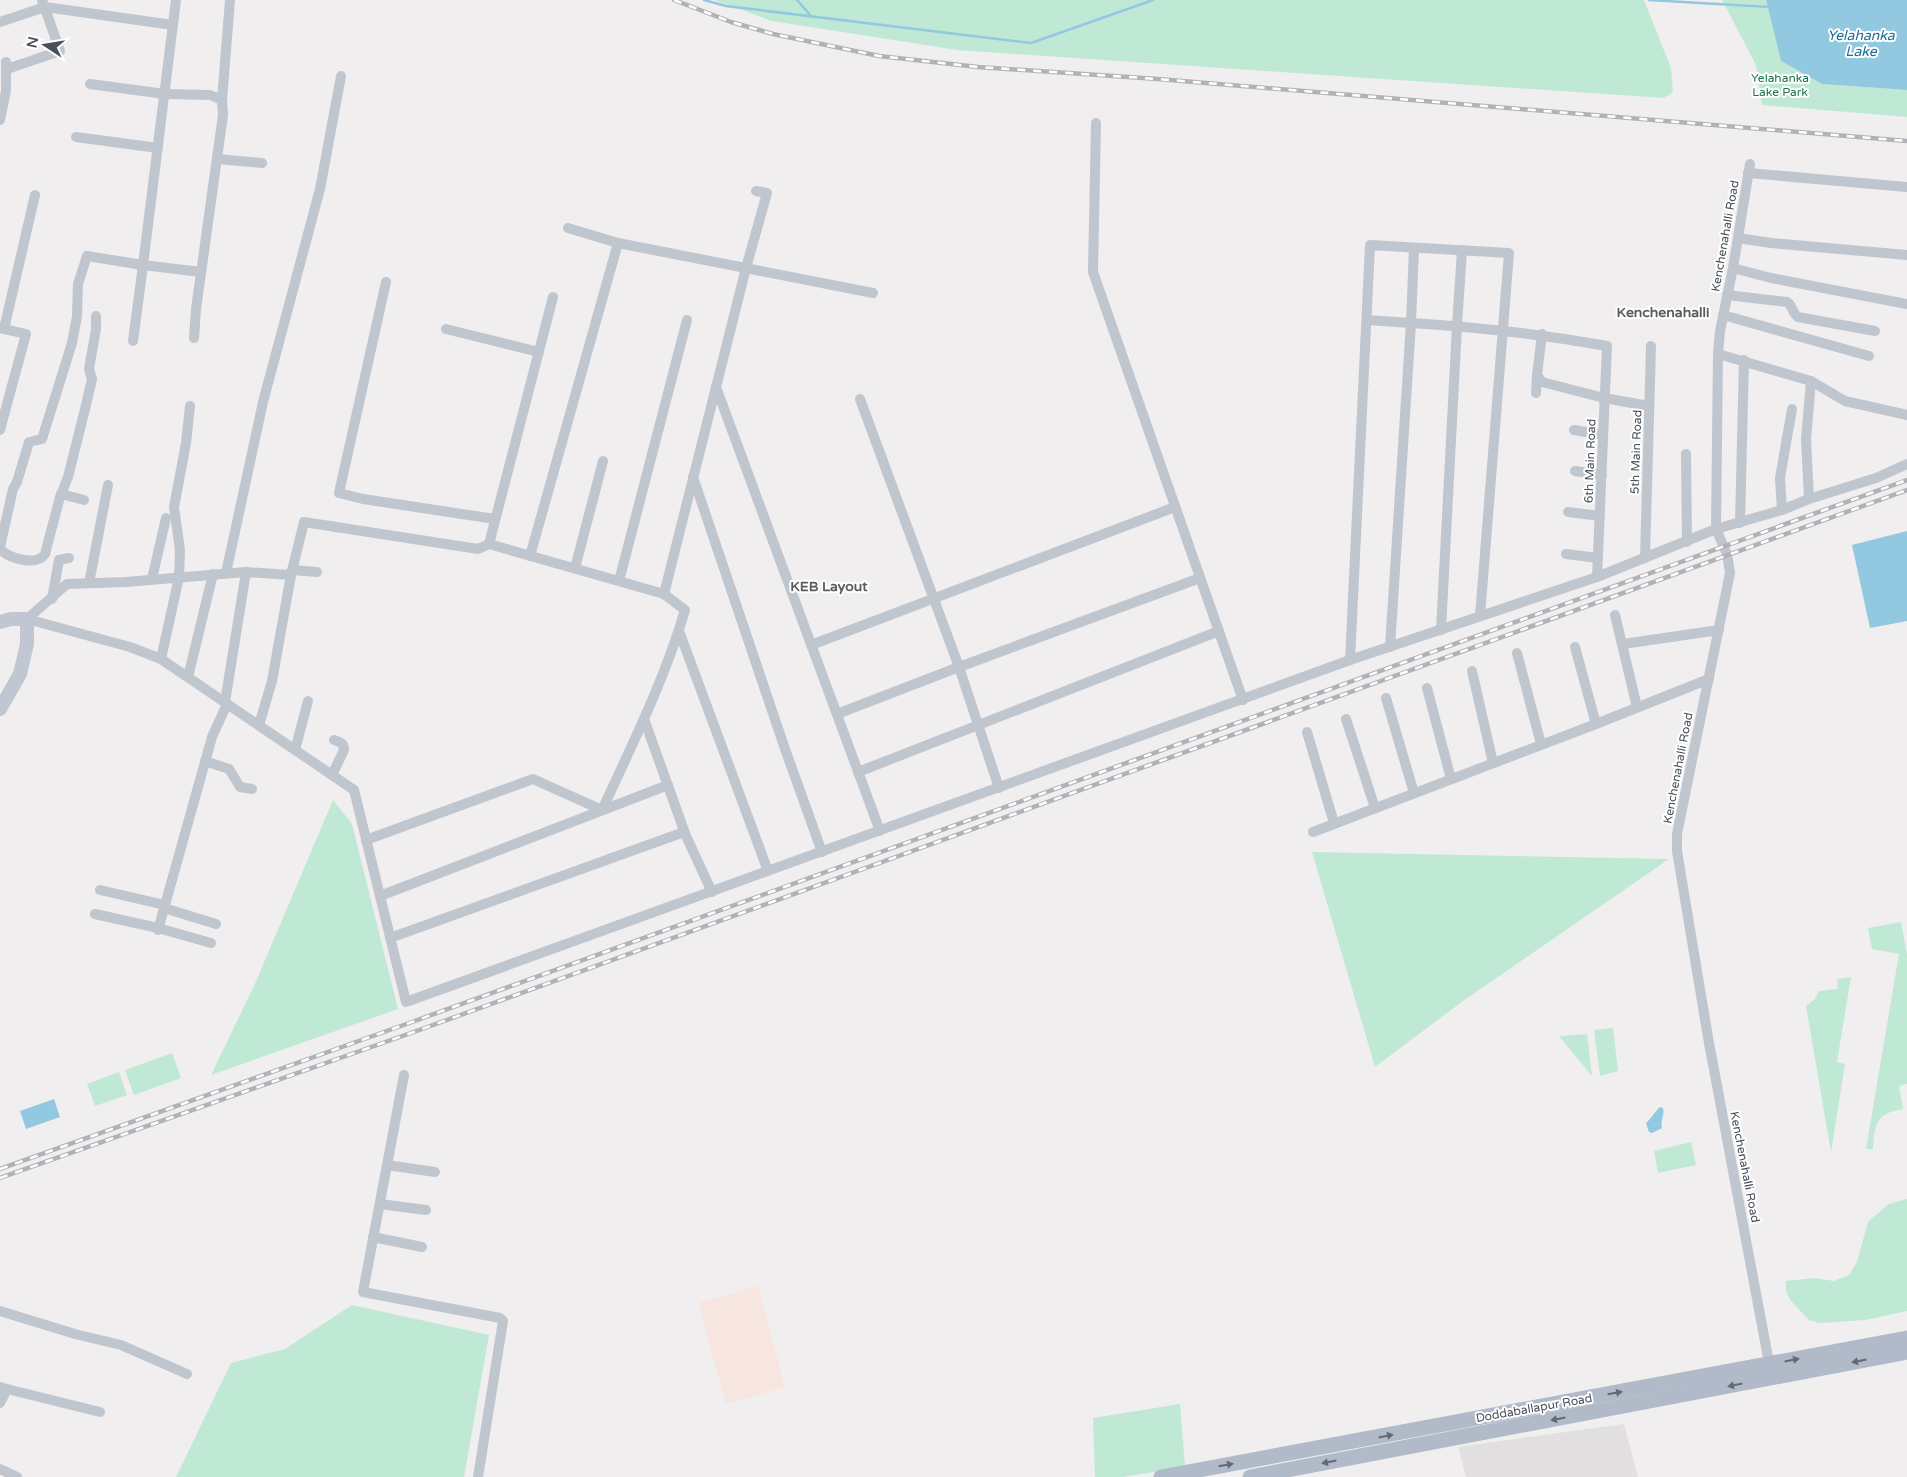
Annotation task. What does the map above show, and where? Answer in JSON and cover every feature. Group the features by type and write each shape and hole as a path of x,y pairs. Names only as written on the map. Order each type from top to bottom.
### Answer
{"main road":[{"name":"Doddaballapur Road","path":"1250,1477 1771,1370 1907,1338"},
{"name":"Doddaballapur Road","path":"1161,1477 1771,1370 1907,1352"}],"street":[{"path":"133,341 176,0"},
{"path":"194,338 201,272 223,115 222,100 230,0"},
{"path":"0,22 44,3 173,25"},
{"path":"0,120 6,91 7,66 60,51 44,3"},
{"path":"226,574 263,402 320,189 342,76"},
{"path":"90,84 165,94 210,95 222,100"},
{"path":"1096,123 1092,272 1243,700"},
{"path":"76,137 158,148"},
{"path":"217,159 262,163"},
{"name":"Kenchenahalli Road","path":"1771,1370 1709,1043 1677,851 1678,834 1730,573 1727,554 1716,529 1718,354 1749,168 1907,187"},
{"path":"664,594 746,268 767,193 756,191"},
{"path":"0,430 26,334 2,328 36,195"},
{"path":"568,228 618,243 873,293"},
{"path":"1738,238 1771,243 1907,255"},
{"path":"530,556 618,243"},
{"path":"1350,660 1370,246 1509,253 1480,616"},
{"path":"1390,647 1411,323 1414,248"},
{"path":"1441,630 1462,250"},
{"path":"96,316 96,329 89,370 92,379 68,477 61,494 52,532 42,559 26,560 10,556 0,548 13,489 17,482 29,442 42,439 72,344 78,284 87,256 201,272"},
{"path":"1733,268 1771,278 1907,304"},
{"path":"386,282 339,493 363,499 495,519"},
{"path":"1727,295 1787,302 1798,317 1875,331"},
{"path":"489,544 553,297"},
{"path":"1723,315 1869,356"},
{"path":"619,581 687,320"},
{"path":"1366,320 1542,334 1536,393"},
{"path":"446,330 539,352"},
{"name":"6th Main Road","path":"1542,334 1607,346 1597,577"},
{"name":"5th Main Road","path":"1645,558 1651,346"},
{"path":"1718,354 1811,381 1845,400 1907,415"},
{"path":"1740,523 1744,360"},
{"path":"1537,374 1542,382 1604,398 1649,406"},
{"path":"1809,499 1806,439 1811,381"},
{"path":"716,387 880,831"},
{"path":"860,399 960,667 999,788"},
{"path":"161,659 179,577 180,550 174,506 186,443 190,406"},
{"path":"1782,510 1780,478 1792,409"},
{"path":"1574,430 1603,435"},
{"path":"1686,454 1687,542"},
{"path":"576,568 603,462"},
{"path":"0,622 11,619 28,619 120,644 161,659 354,790 406,1002 1350,660 1597,577 1716,529 1782,510 1809,499 1876,478 1907,464"},
{"path":"1575,471 1602,476"},
{"path":"694,477 785,750 822,852"},
{"path":"89,583 108,485"},
{"path":"61,494 84,500"},
{"path":"812,645 1175,507"},
{"path":"1568,512 1600,516"},
{"path":"152,579 166,518"},
{"path":"259,726 272,681 291,573 304,522 478,549 489,544 664,594 685,610 679,631 644,719 602,810"},
{"path":"1566,554 1598,558"},
{"path":"52,599 59,560 69,558"},
{"path":"158,929 212,736 226,703 246,572"},
{"path":"0,709 20,674 27,644 28,619 67,584 246,572 316,572"},
{"path":"188,677 213,574"},
{"path":"837,714 1200,578"},
{"path":"1614,615 1623,644 1637,707"},
{"path":"1623,644 1719,630"},
{"path":"679,631 768,871"},
{"path":"858,772 1219,631"},
{"path":"1575,647 1596,724"},
{"path":"1517,653 1541,744"},
{"path":"1472,671 1493,763"},
{"path":"1312,832 1709,679"},
{"path":"1427,688 1451,779"},
{"path":"1386,698 1414,793"},
{"path":"295,750 308,701"},
{"path":"644,719 684,832 712,892"},
{"path":"1346,719 1375,808"},
{"path":"1307,732 1334,824"},
{"path":"332,775 344,750 344,746 334,740"},
{"path":"205,761 229,769 240,787 252,789"},
{"path":"366,840 533,780 602,810"},
{"path":"380,896 668,785"},
{"path":"390,938 684,832"},
{"path":"100,890 165,906 216,924"},
{"path":"95,914 211,944"},
{"path":"404,1075 363,1292 500,1318 503,1321 478,1477"},
{"path":"387,1165 435,1172"},
{"path":"380,1204 426,1210"},
{"path":"373,1237 422,1247"},
{"path":"0,1311 75,1334 121,1345 186,1374"},
{"path":"0,1403 3,1388 100,1412"},
{"path":"0,1468 17,1477"}],"shaded area":[{"path":"758,1286 785,1387 726,1404 698,1303"},
{"path":"1624,1424 1638,1477 1466,1477 1458,1447"}],"green space":[{"path":"714,0 1644,0 1671,68 1673,92 1664,98 957,50 772,21"},
{"name":"Yelahanka Lake Park","path":"1722,0 1766,0 1781,61 1822,84 1907,90 1907,117 1762,105 1756,65"},
{"path":"333,800 352,824 398,1009 211,1075 254,986"},
{"path":"1312,852 1669,859 1463,1001 1375,1067"},
{"path":"1901,922 1907,955 1907,1084 1899,1086 1903,1109 1887,1114 1878,1121 1873,1149 1866,1149 1899,954 1872,949 1868,928"},
{"path":"1851,977 1837,1062 1845,1064 1831,1152 1806,1006 1814,1000 1819,991 1838,989 1837,979"},
{"path":"1613,1028 1618,1071 1600,1076 1594,1030"},
{"path":"1587,1034 1592,1076 1559,1036"},
{"path":"172,1053 181,1078 134,1095 125,1070"},
{"path":"119,1072 127,1095 95,1106 87,1084"},
{"path":"1691,1142 1696,1165 1658,1173 1654,1151"},
{"path":"1907,1199 1907,1311 1865,1320 1820,1323 1809,1320 1791,1301 1786,1292 1786,1281 1814,1278 1834,1281 1849,1275 1857,1262 1868,1222 1889,1204"},
{"path":"352,1305 489,1335 464,1477 176,1477 231,1363 285,1349"},
{"path":"1180,1404 1185,1467 1123,1477 1095,1477 1093,1418"}],"water":[{"name":"Yelahanka Lake","path":"1766,0 1907,0 1907,90 1822,84 1781,61"},
{"path":"1907,531 1907,621 1870,628 1852,545"},
{"path":"54,1099 60,1117 26,1129 20,1111"},
{"path":"1660,1107 1663,1108 1662,1128 1652,1133 1649,1132 1646,1123"}],"waterway":[{"path":"704,0 726,6 1031,43 1153,0"},
{"path":"797,0 811,16"},
{"path":"1649,0 1769,7"}],"railway":[{"path":"674,0 731,22 773,34 879,56 978,67 1158,79 1907,141"},
{"path":"0,1169 412,1022 1907,480"},
{"path":"0,1178 411,1033 1907,490"}],"district":[{"name":"Kenchenahalli","path":"1663,312"},
{"name":"KEB Layout","path":"829,586"}]}
